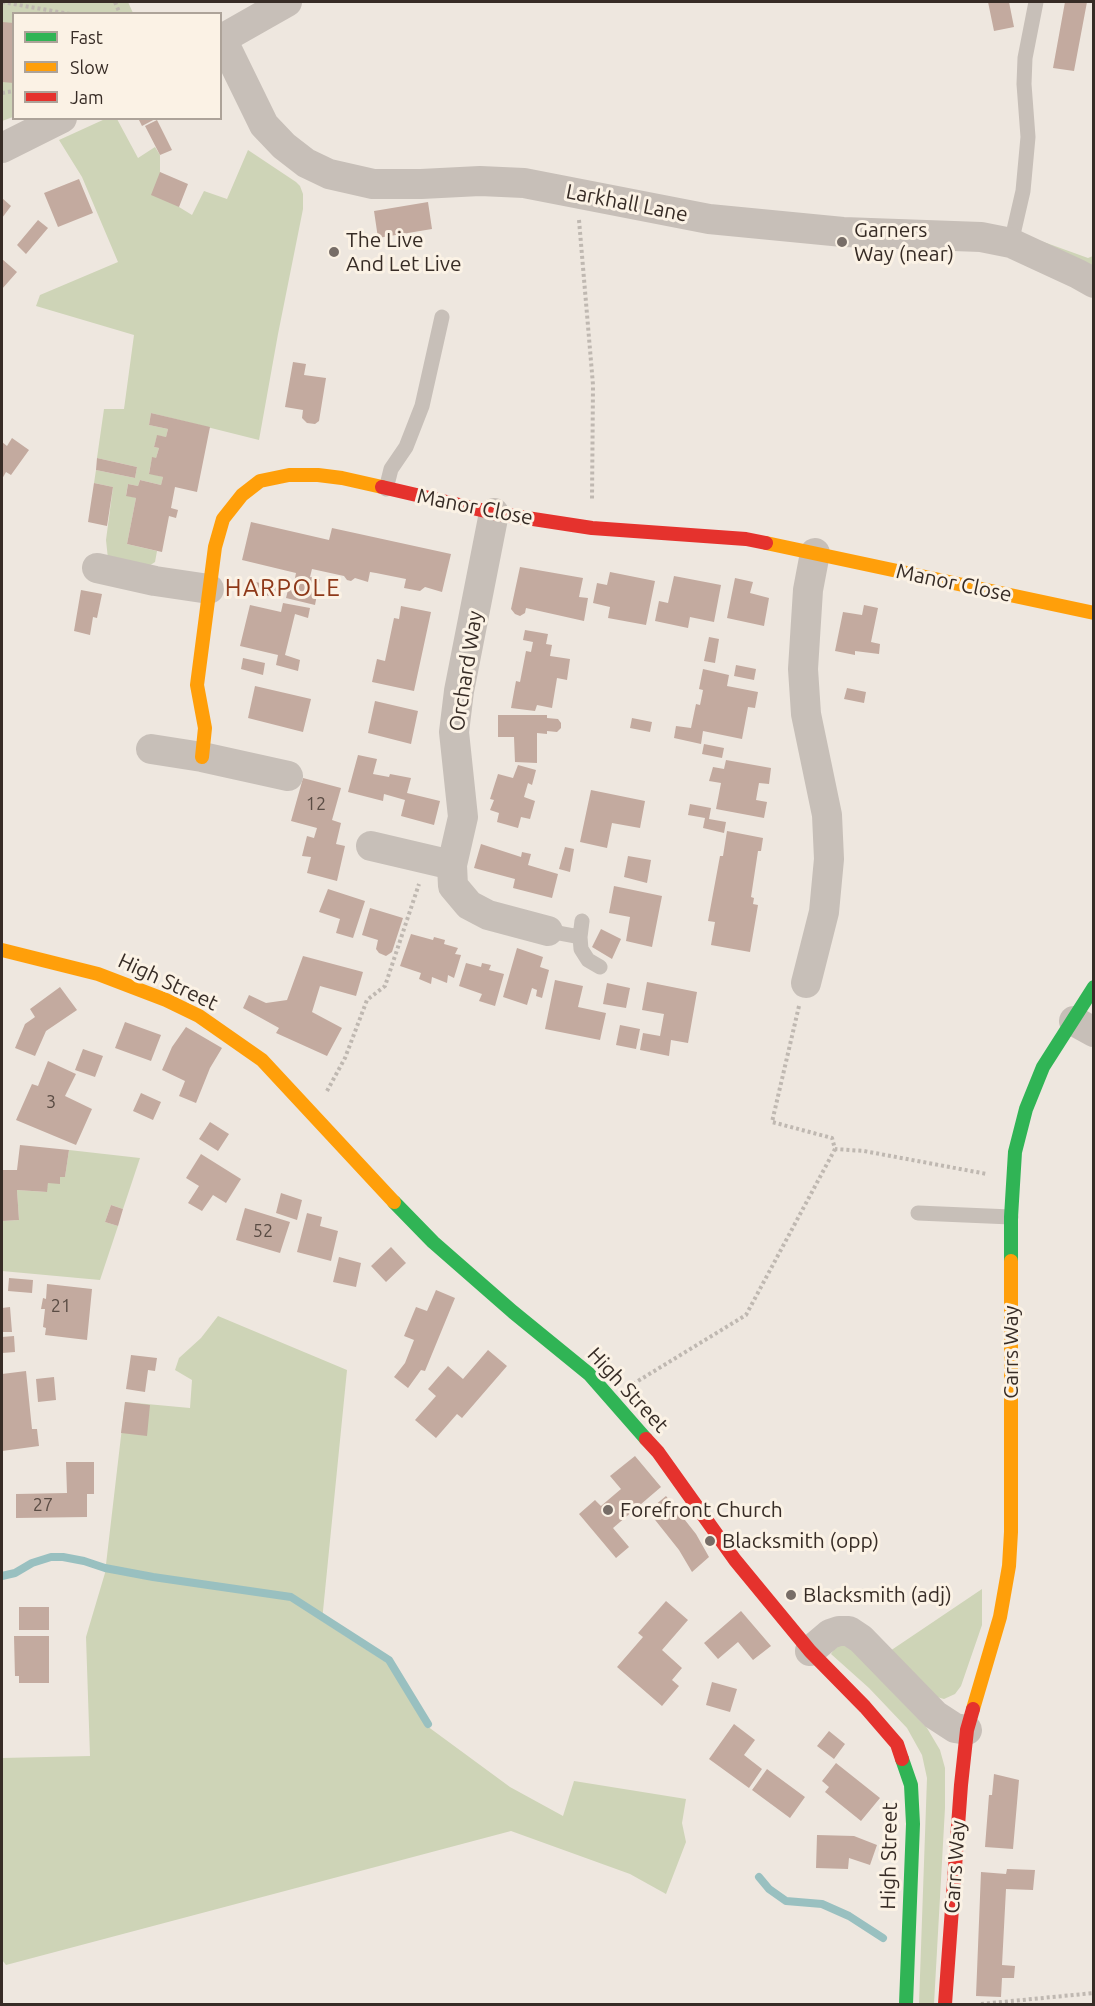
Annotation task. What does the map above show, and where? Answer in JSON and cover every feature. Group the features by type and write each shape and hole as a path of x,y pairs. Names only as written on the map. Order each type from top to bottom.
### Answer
{"street":[{"path":"222,39 286,2"},
{"name":"Larkhall Lane","path":"222,42 264,125 291,152 306,163 329,174 373,184 480,181 524,183 709,219 843,232 981,237 1011,243 1094,283"},
{"path":"2,148 58,120"},
{"name":"Manor Close","path":"202,757 205,728 196,685 215,547 223,519 242,495 260,481 289,475 342,478 494,513 592,528 746,539 1094,613"},
{"name":"Orchard Way","path":"494,513 455,722 454,732 463,817 440,862 453,886 469,905 488,915 548,931"},
{"path":"806,983 824,912 829,859 827,815 806,714 803,669 808,590 815,553"},
{"path":"97,568 155,581 209,589"},
{"path":"152,749 202,757 288,776"},
{"path":"371,846 440,862"},
{"name":"High Street","path":"2,950 98,974 166,1000 199,1016 262,1060 352,1160 433,1242 589,1374 658,1452 735,1560 810,1651 865,1707 897,1744 910,1785 913,1824 906,2004"},
{"name":"Carrs Way","path":"945,2004 967,1731 1000,1617 1009,1566 1011,1532 1011,1217 1015,1152 1026,1108 1043,1067 1084,1027 1094,987"},
{"path":"810,1651 830,1634 849,1631 861,1639 936,1715 955,1728 967,1731"}],"lane":[{"path":"1011,243 1023,191 1028,137 1024,84 1025,58 1036,2"},
{"path":"386,489 391,469 406,447 419,414 442,317"},
{"path":"548,931 581,929 581,949 588,960 600,967"},
{"path":"918,1213 1011,1217"}],"path":[{"path":"2,2 59,12"},
{"path":"580,193 578,231 593,385 592,528"},
{"path":"312,1114 345,1058 367,1000 385,986 440,862"},
{"path":"610,1398 746,1315 835,1149 832,1138 772,1122 806,983"},
{"path":"835,1149 864,1151 1012,1179"},
{"path":"981,2004 1094,1993"}],"green space":[{"path":"2,2 128,2 133,12 12,12 12,117 2,121"},
{"path":"103,120 118,120 138,158 155,147 160,155 160,172 179,207 192,215 204,191 227,199 248,150 296,182 303,194 303,209 259,440 151,413 149,425 168,429 166,437 157,436 154,447 159,448 156,458 152,458 149,473 163,477 161,485 140,480 138,486 128,484 126,495 136,498 127,544 157,551 155,562 143,570 108,559 106,540 113,487 94,483 96,470 135,478 137,467 97,458 104,409 124,409 134,335 36,306 40,295 118,262 82,177 59,140"},
{"path":"1041,241 1088,258 1093,256 1093,272"},
{"path":"69,1150 140,1158 123,1209 111,1205 105,1222 118,1226 100,1280 2,1271 2,1221 19,1220 17,1190 46,1192 48,1183 60,1183 60,1177 65,1177"},
{"path":"218,1316 347,1370 322,1621 387,1663 427,1726 510,1787 563,1816 574,1781 686,1799 682,1823 686,1842 666,1894 630,1874 511,1831 6,1965 2,1960 2,1758 90,1756 86,1637 105,1573 125,1402 190,1408 192,1380 175,1370 179,1358 201,1338"},
{"path":"982,1589 982,1625 961,1686 955,1694 944,1699 937,1697 890,1651"},
{"path":"841,1638 927,1728 940,1750 945,1768 945,1808 934,2004 919,2004 927,1778 922,1755 907,1728 869,1688 831,1654"}],"building":[{"path":"988,2 1009,2 1014,27 994,31"},
{"path":"1065,2 1087,2 1074,71 1053,68"},
{"path":"2,22 12,23 12,83 2,82"},
{"path":"139,120 153,120 142,126"},
{"path":"157,120 172,150 160,155 145,126"},
{"path":"160,172 188,184 179,207 151,195"},
{"path":"79,179 93,213 58,227 44,193"},
{"path":"2,198 11,206 2,218"},
{"path":"428,202 432,229 378,238 374,211"},
{"path":"38,220 48,228 26,254 17,245"},
{"path":"2,259 17,272 2,289"},
{"path":"293,362 306,364 304,375 326,378 319,421 315,424 307,423 302,418 303,410 285,407"},
{"path":"151,413 210,427 197,492 175,487 171,508 178,510 176,518 169,516 162,552 127,544 136,498 126,496 128,484 138,486 140,480 161,485 163,477 149,474 152,457 156,458 159,448 154,447 157,435 166,437 168,429 149,425"},
{"path":"12,438 29,450 11,475 6,472 2,479 2,442 7,446"},
{"path":"97,458 137,467 135,478 96,470"},
{"path":"94,483 113,487 107,526 88,522"},
{"path":"251,522 329,540 332,528 451,554 442,592 425,587 420,591 404,588 406,579 376,573 370,572 368,582 355,578 351,581 344,576 312,569 310,577 320,579 315,605 286,598 289,586 293,588 296,573 242,560"},
{"path":"520,567 583,578 579,597 588,598 584,621 526,608 525,613 520,616 515,614 511,609"},
{"path":"610,572 655,581 646,625 608,618 610,607 593,603 597,583 607,585"},
{"path":"674,576 721,585 714,622 690,617 688,628 655,621 659,601 668,603"},
{"path":"735,578 753,582 750,593 769,598 764,626 727,618"},
{"path":"256,582 277,587 274,597 254,593"},
{"path":"81,590 102,594 97,618 93,617 90,635 74,631"},
{"path":"283,603 310,608 308,618 295,614 285,655 300,660 298,671 276,665 278,655 240,646 250,605 281,612"},
{"path":"864,605 878,608 871,642 880,644 879,654 855,651 855,655 835,651 843,612 862,615"},
{"path":"401,606 431,612 414,691 372,682 377,659 385,661 394,618 399,619"},
{"path":"525,630 548,634 546,644 552,645 550,656 570,659 567,680 557,678 552,708 537,705 535,711 511,708 516,681 520,682 526,651 531,652 533,642 523,640"},
{"path":"709,637 719,639 715,663 704,661"},
{"path":"243,658 265,663 263,675 241,669"},
{"path":"736,665 756,669 754,680 734,676"},
{"path":"703,669 729,675 727,686 758,692 755,708 748,707 742,739 703,731 701,744 674,738 676,726 691,728 696,704 700,705 703,690 699,689"},
{"path":"255,686 311,699 303,732 248,718"},
{"path":"847,688 866,692 864,703 844,699"},
{"path":"375,701 418,711 411,744 368,733"},
{"path":"498,715 547,715 547,718 558,719 561,728 557,732 537,733 537,763 515,762 514,737 498,737"},
{"path":"632,718 652,722 650,732 630,728"},
{"path":"704,744 724,748 722,758 702,754"},
{"path":"358,755 377,759 373,774 411,778 407,793 440,801 434,825 401,816 405,800 384,794 383,801 348,792"},
{"path":"726,760 771,768 769,784 759,783 756,800 767,802 764,818 716,809 721,783 709,781 713,767 724,769"},
{"path":"518,765 536,770 532,785 528,783 524,797 535,801 530,819 521,817 518,828 497,822 499,813 490,810 494,800 490,799 498,774 513,778"},
{"path":"303,778 341,788 332,820 341,823 336,844 345,846 337,881 307,873 311,857 302,856 307,836 314,838 317,828 291,821"},
{"path":"591,790 645,801 640,828 612,823 607,848 580,842"},
{"path":"690,804 711,808 709,819 726,822 724,833 703,828 705,818 688,815"},
{"path":"727,831 763,838 761,851 758,851 751,897 754,898 753,904 758,905 750,952 711,945 715,922 708,921"},
{"path":"481,844 521,857 522,852 531,854 528,865 558,874 552,898 513,888 515,879 474,868"},
{"path":"565,847 574,849 570,872 559,869"},
{"path":"628,856 651,860 647,883 624,877"},
{"path":"614,886 662,896 652,947 626,941 630,917 609,913"},
{"path":"328,889 365,901 353,938 336,933 340,919 319,912"},
{"path":"370,908 403,918 392,952 386,956 376,949 378,940 362,935"},
{"path":"601,929 621,939 612,959 592,947"},
{"path":"411,934 433,940 434,937 445,940 444,944 458,948 455,954 461,955 454,978 448,975 447,983 432,977 431,984 419,979 421,973 400,966"},
{"path":"517,948 543,957 540,967 549,970 542,998 536,996 537,990 532,988 527,1005 503,997"},
{"path":"303,956 363,972 356,996 320,986 312,1012 342,1028 327,1056 276,1033 279,1028 243,1008 249,995 266,1003 287,1000"},
{"path":"466,963 481,967 482,963 491,965 489,970 504,974 495,1006 479,1001 482,994 459,986"},
{"path":"555,980 583,986 578,1007 606,1013 600,1040 545,1029"},
{"path":"647,982 697,992 688,1043 671,1040 669,1056 640,1050 643,1033 660,1036 664,1014 642,1010"},
{"path":"607,983 630,988 626,1008 603,1004"},
{"path":"60,987 77,1010 46,1031 35,1056 15,1048 25,1024 35,1017 30,1009"},
{"path":"125,1022 161,1035 151,1061 115,1048"},
{"path":"620,1025 640,1029 636,1049 616,1045"},
{"path":"186,1027 222,1048 210,1068 196,1103 179,1096 185,1081 162,1070 172,1047"},
{"path":"83,1049 103,1056 95,1077 75,1070"},
{"path":"48,1061 76,1074 65,1096 92,1109 76,1145 16,1120 32,1084 38,1086"},
{"path":"141,1093 161,1102 153,1120 133,1111"},
{"path":"210,1122 229,1134 218,1151 199,1139"},
{"path":"20,1145 69,1150 65,1177 60,1177 60,1184 48,1183 47,1192 17,1190 19,1220 2,1221 2,1170 17,1170"},
{"path":"201,1154 241,1179 226,1203 213,1195 202,1211 188,1203 199,1186 186,1178"},
{"path":"281,1193 302,1200 297,1220 276,1213"},
{"path":"111,1205 123,1209 118,1226 105,1222"},
{"path":"245,1208 290,1222 280,1253 236,1240"},
{"path":"307,1213 322,1217 320,1226 338,1231 331,1261 297,1252"},
{"path":"391,1247 406,1263 386,1282 371,1266"},
{"path":"339,1257 361,1263 356,1287 333,1282"},
{"path":"9,1278 33,1280 32,1293 8,1291"},
{"path":"47,1284 92,1289 87,1340 45,1335 46,1328 43,1327 45,1309 41,1309 43,1298 46,1299"},
{"path":"436,1290 455,1298 425,1371 421,1370 408,1388 394,1377 405,1363 414,1340 404,1336 416,1307 427,1311"},
{"path":"10,1307 12,1332 2,1332 2,1308"},
{"path":"14,1336 15,1352 2,1353 2,1337"},
{"path":"488,1350 507,1366 462,1418 457,1414 436,1438 415,1420 436,1396 428,1389 448,1366 463,1379"},
{"path":"131,1355 157,1358 155,1371 148,1370 145,1392 126,1389"},
{"path":"26,1371 32,1429 37,1429 39,1446 2,1451 2,1374"},
{"path":"54,1377 56,1400 38,1402 36,1379"},
{"path":"125,1402 150,1405 147,1436 121,1433"},
{"name":"Forefront Church","path":"635,1456 661,1487 613,1528 629,1547 616,1558 579,1514 595,1500 601,1506 621,1489 610,1476"},
{"path":"66,1462 94,1462 94,1494 87,1494 87,1517 16,1518 16,1494 67,1493"},
{"path":"666,1496 696,1534 709,1557 692,1572 679,1550 648,1511"},
{"path":"666,1601 688,1620 662,1650 682,1668 672,1680 679,1686 662,1706 617,1667 643,1637 638,1633"},
{"path":"19,1607 49,1607 49,1630 19,1630"},
{"path":"741,1611 771,1646 753,1660 738,1642 718,1659 704,1643"},
{"path":"14,1636 49,1636 49,1683 19,1683 19,1676 15,1676"},
{"path":"712,1682 737,1689 730,1712 706,1705"},
{"path":"734,1724 755,1740 744,1755 762,1769 749,1788 709,1759"},
{"path":"829,1731 845,1744 834,1759 817,1746"},
{"path":"836,1763 880,1798 861,1821 825,1792 829,1787 822,1781"},
{"path":"767,1769 805,1797 790,1818 752,1790"},
{"path":"994,1774 1019,1780 1013,1849 985,1847 989,1795 992,1795"},
{"path":"817,1835 854,1836 877,1845 870,1865 849,1858 848,1869 816,1868"},
{"path":"1007,1869 1035,1870 1033,1890 1006,1889 1002,1965 1015,1966 1014,1978 1002,1978 1001,1997 976,1996 981,1872 1006,1874"}],"waterway":[{"path":"2,1576 15,1573 32,1563 51,1557 63,1557 153,1577 291,1597 389,1660 428,1724"},
{"path":"759,1877 769,1889 786,1901 822,1904 849,1916 883,1938"}],"traffic: fast":[{"path":"1011,1261 1015,1152 1026,1109 1043,1067 1094,987"},
{"path":"394,1202 433,1242 589,1374 646,1439"},
{"path":"902,1759 911,1785 913,1824 906,2004"}],"traffic: slow":[{"path":"202,757 205,728 197,685 215,547 223,519 242,495 260,481 289,475 342,478 382,487"},
{"path":"766,543 1094,613"},
{"path":"2,950 98,974 166,1000 199,1016 262,1060 394,1202"},
{"path":"973,1709 1000,1617 1009,1566 1011,1261"}],"traffic: jam":[{"path":"382,487 494,513 592,528 746,539 766,543"},
{"path":"646,1439 658,1452 735,1560 810,1651 865,1707 897,1744 902,1759"},
{"path":"945,2004 961,1785 967,1730 973,1709"}],"place":[{"name":"Garners Way (near)","path":"842,242"},
{"name":"The Live And Let Live","path":"334,252"},
{"name":"Forefront Church","path":"608,1510"},
{"name":"Blacksmith (opp)","path":"710,1541"},
{"name":"Blacksmith (adj)","path":"791,1595"}],"district":[{"name":"HARPOLE","path":"283,588"}]}
